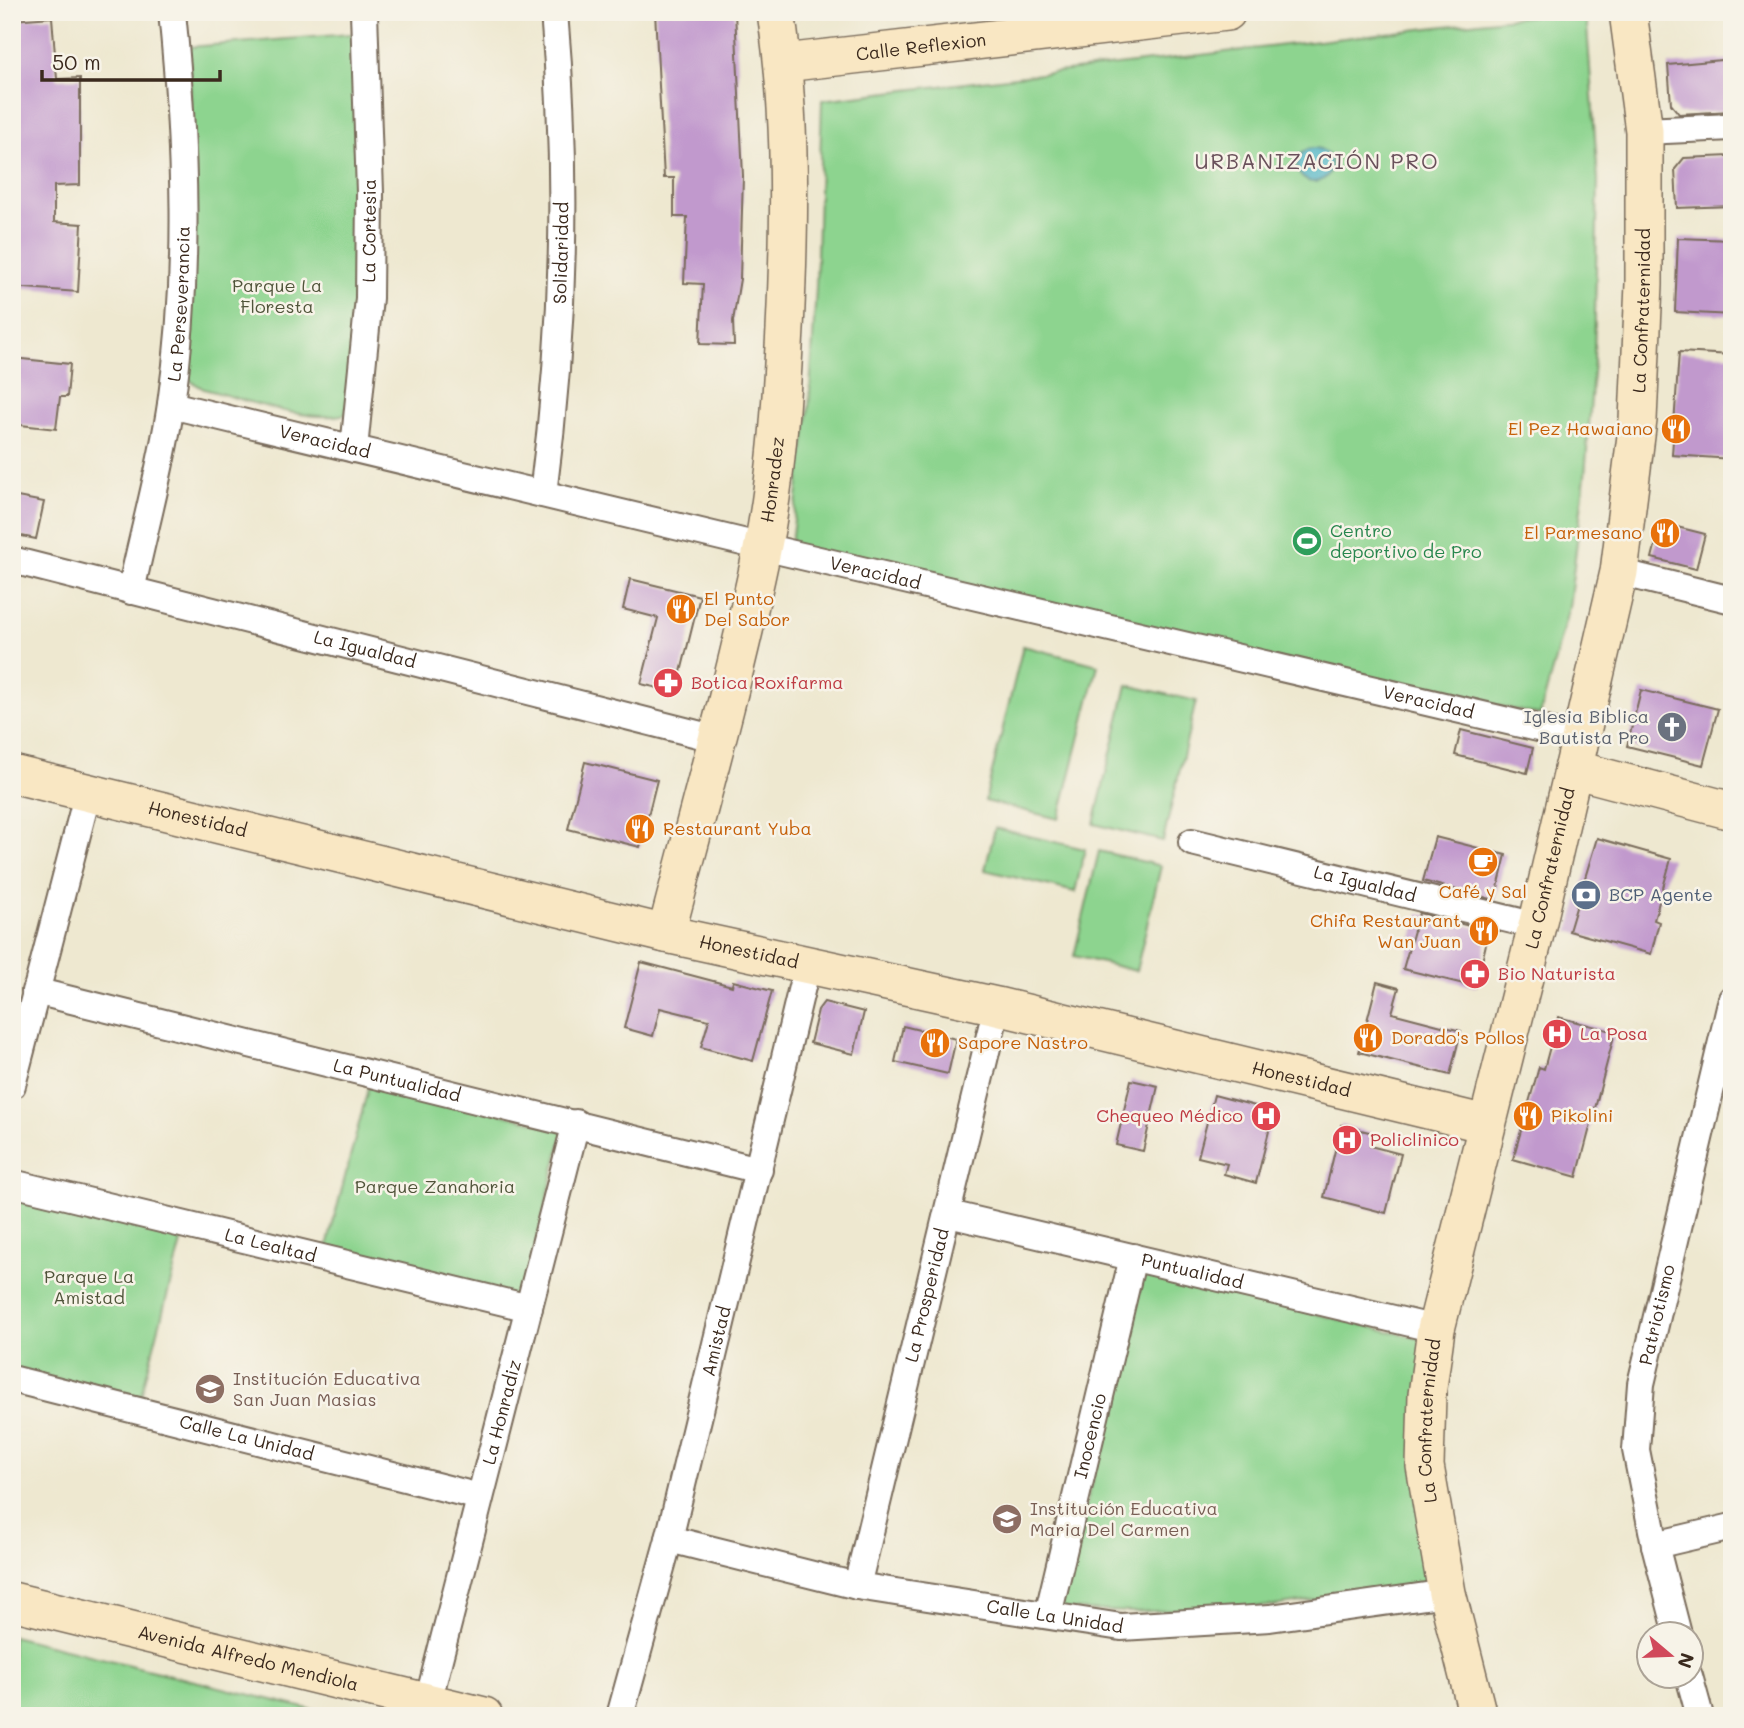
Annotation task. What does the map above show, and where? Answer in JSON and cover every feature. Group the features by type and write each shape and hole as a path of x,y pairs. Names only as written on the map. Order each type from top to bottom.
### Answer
{"street":[{"name":"La Perseverancia","path":"131,591 171,405 183,245 182,142 172,12"},
{"name":"La Cortesia","path":"354,449 369,298 370,192 365,12"},
{"name":"Solidaridad","path":"543,494 553,420 559,327 559,75 554,12"},
{"name":"Honradez","path":"666,934 718,739 763,547 782,394 790,227 784,63 776,12"},
{"name":"Calle Reflexion","path":"784,63 1227,12"},
{"name":"La Confraternidad","path":"1478,1716 1447,1593 1425,1466 1426,1395 1436,1329 1537,926 1619,572 1638,419 1644,284 1644,131 1628,12"},
{"path":"1644,131 1732,127"},
{"name":"Veracidad","path":"171,405 763,547 1577,753"},
{"name":"La Igualdad","path":"12,560 718,739"},
{"path":"1619,572 1732,600"},
{"path":"1577,753 1732,811"},
{"name":"Honestidad","path":"12,774 666,934 997,1006 1486,1124"},
{"path":"12,1084 88,792"},
{"name":"La Igualdad","path":"1192,842 1537,926"},
{"name":"Amistad","path":"620,1716 669,1539 807,966"},
{"name":"La Puntualidad","path":"35,991 759,1170"},
{"name":"Patriotismo","path":"1675,1620 1655,1545 1636,1450 1642,1384 1731,1003"},
{"name":"La Prosperidad","path":"857,1586 904,1384 949,1214 997,1006"},
{"name":"La Honradiz","path":"428,1702 576,1123"},
{"name":"La Lealtad","path":"12,1183 529,1308"},
{"name":"Puntualidad","path":"949,1214 1436,1329"},
{"name":"Inocencio","path":"1048,1615 1133,1258"},
{"name":"Calle La Unidad","path":"12,1379 480,1497"},
{"path":"1655,1545 1732,1527"},
{"name":"Calle La Unidad","path":"669,1539 857,1586 1121,1627 1270,1618 1447,1593"},
{"name":"Avenida Alfredo Mendiola","path":"12,1601 484,1716"},
{"path":"1693,1690 1700,1716"}],"green space":[{"path":"1563,12 1586,12 1598,180 1594,360 1585,476 1569,607 1540,715 789,557 809,408 822,100"},
{"name":"Parque La Floresta","path":"362,33 368,176 346,414 313,416 294,413 204,389 191,381 184,370 191,114 189,47"},
{"path":"1023,646 1098,665 1059,819 985,801"},
{"path":"1127,685 1196,701 1163,841 1094,824"},
{"path":"995,828 1085,849 1075,892 985,870"},
{"path":"1099,851 1161,866 1136,971 1074,956"},
{"name":"Parque Zanahoria","path":"370,1081 564,1129 523,1298 326,1250"},
{"name":"Parque La Amistad","path":"12,1190 184,1231 140,1400 12,1369"},
{"path":"1144,1273 1422,1339 1432,1584 1274,1606 1132,1612 1060,1609"},
{"path":"12,1636 337,1716 12,1716"}],"water":[{"path":"1314,148 1326,153 1331,165 1326,177 1314,182 1302,177 1297,165 1302,153"}],"building":[{"path":"655,12 735,12 743,176 740,279 733,321 734,345 700,344 703,284 684,283 687,217 674,217 674,178 664,178"},
{"path":"52,17 57,79 80,78 80,185 54,186 54,222 82,224 78,292 12,287 12,20"},
{"path":"1732,59 1732,111 1679,114 1671,104 1668,65"},
{"path":"1730,156 1732,206 1677,208 1675,169 1684,158"},
{"path":"1678,238 1732,240 1732,315 1675,312"},
{"path":"1679,352 1732,355 1732,459 1672,455"},
{"path":"12,358 70,364 67,397 60,397 56,429 12,424"},
{"path":"12,496 44,502 36,539 12,534"},
{"path":"1661,523 1705,534 1696,569 1652,558"},
{"path":"630,579 700,596 676,692 641,684 658,618 623,609"},
{"name":"Iglesia Biblica Bautista Pro","path":"1641,690 1718,709 1703,765 1627,746"},
{"path":"1461,730 1533,748 1527,773 1455,755"},
{"path":"585,762 657,780 640,847 568,829"},
{"path":"1435,837 1506,855 1495,900 1423,881"},
{"path":"1597,838 1671,859 1654,920 1659,922 1651,954 1569,931"},
{"path":"1419,913 1489,931 1476,987 1403,969"},
{"path":"641,962 732,986 733,981 772,991 753,1061 701,1047 709,1020 660,1008 653,1036 624,1028"},
{"path":"1377,982 1399,988 1392,1013 1461,1031 1450,1075 1359,1052"},
{"path":"824,1002 864,1012 854,1054 810,1043 818,1010"},
{"path":"1558,1017 1615,1032 1577,1177 1513,1159 1539,1067 1544,1069"},
{"path":"903,1026 956,1039 948,1074 895,1062"},
{"path":"1131,1080 1158,1086 1143,1151 1116,1145"},
{"path":"1214,1095 1274,1111 1256,1183 1224,1174 1227,1164 1198,1157"},
{"path":"1341,1125 1373,1133 1370,1146 1401,1154 1386,1213 1324,1197"}],"place":[{"name":"El Pez Hawaiano","path":"1676,429"},
{"name":"El Parmesano","path":"1665,533"},
{"name":"Centro deportivo de Pro","path":"1307,541"},
{"name":"El Punto Del Sabor","path":"681,609"},
{"name":"Botica Roxifarma","path":"668,683"},
{"name":"Iglesia Biblica Bautista Pro","path":"1672,727"},
{"name":"Restaurant Yuba","path":"640,829"},
{"name":"Café y Sal","path":"1483,862"},
{"name":"BCP Agente","path":"1586,895"},
{"name":"Chifa Restaurant Wan Juan","path":"1484,931"},
{"name":"Bio Naturista","path":"1475,974"},
{"name":"La Posa","path":"1557,1034"},
{"name":"Dorado's Pollos","path":"1368,1038"},
{"name":"Sapore Nastro","path":"935,1043"},
{"name":"Chequeo Médico","path":"1266,1116"},
{"name":"Pikolini","path":"1528,1116"},
{"name":"Policlinico","path":"1347,1140"},
{"name":"Institución Educativa San Juan Masias","path":"210,1389"},
{"name":"Institución Educativa Maria Del Carmen","path":"1007,1519"}],"district":[{"name":"URBANIZACIÓN PRO","path":"1317,162"}]}
